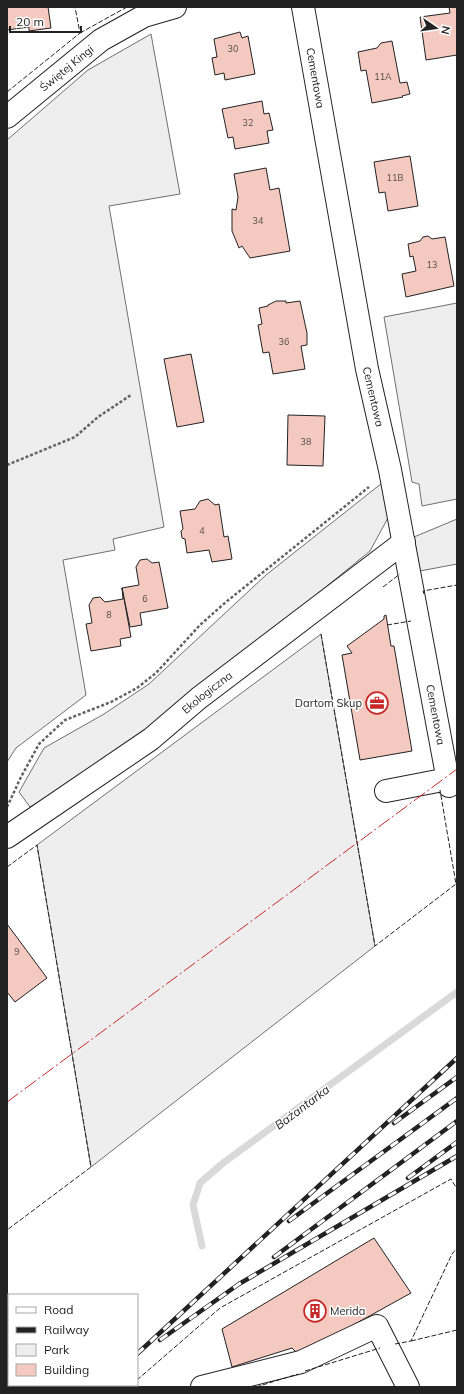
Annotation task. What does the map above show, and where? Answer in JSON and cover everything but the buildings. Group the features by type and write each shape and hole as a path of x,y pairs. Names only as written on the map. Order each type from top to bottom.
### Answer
{"street":[{"name":"Świętej Kingi","path":"7,117 101,40 144,16 175,7"},
{"name":"Cementowa","path":"303,7 367,369 390,470 448,782 386,791"},
{"name":"Ekologiczna","path":"7,837 151,739 199,698 404,542"},
{"path":"202,1387 301,1362 377,1326 408,1387"}],"path":[{"path":"7,465 75,438 98,417 131,395"},
{"path":"7,808 21,776 39,744 65,720 111,702 142,684 156,673 200,625 221,606 390,470"}],"green space":[{"path":"151,34 180,194 109,206 164,527 113,539 115,550 63,560 86,695 16,748 7,762 7,140 88,70"},
{"path":"457,303 457,499 422,506 419,484 412,482 384,317"},
{"path":"382,483 389,516 370,551 112,758 30,807 19,792 44,748 104,714 149,684 266,575"},
{"path":"457,519 457,564 420,571 414,537"},
{"path":"321,634 375,946 91,1167 37,845"}],"waterway":[{"name":"Bażantarka","path":"202,1246 193,1205 200,1183 223,1163 457,992"}],"railway":[{"path":"138,1353 457,1058"},
{"path":"394,1123 457,1077"},
{"path":"289,1221 457,1098"},
{"path":"274,1257 457,1121"},
{"path":"408,1178 457,1142"},
{"path":"160,1340 239,1284 457,1156"}],"fence":[{"path":"7,92 80,33 75,7"},
{"path":"80,33 127,7"},
{"path":"383,587 400,574"},
{"path":"424,594 423,591 457,585"},
{"path":"387,625 411,621"},
{"path":"321,634 375,946 456,884 440,790"},
{"path":"7,867 37,845 91,1167 7,1230"},
{"path":"138,1379 220,1308 451,1179 457,1189"},
{"path":"395,1344 411,1341 452,1254 457,1248"},
{"path":"411,1341 457,1330"},
{"path":"305,1371 380,1348"},
{"path":"256,1387 298,1374"}],"power":[{"path":"7,1102 457,769"}],"place":[{"name":"Dartom Skup","path":"377,703"},
{"name":"Merida","path":"315,1311"}]}
